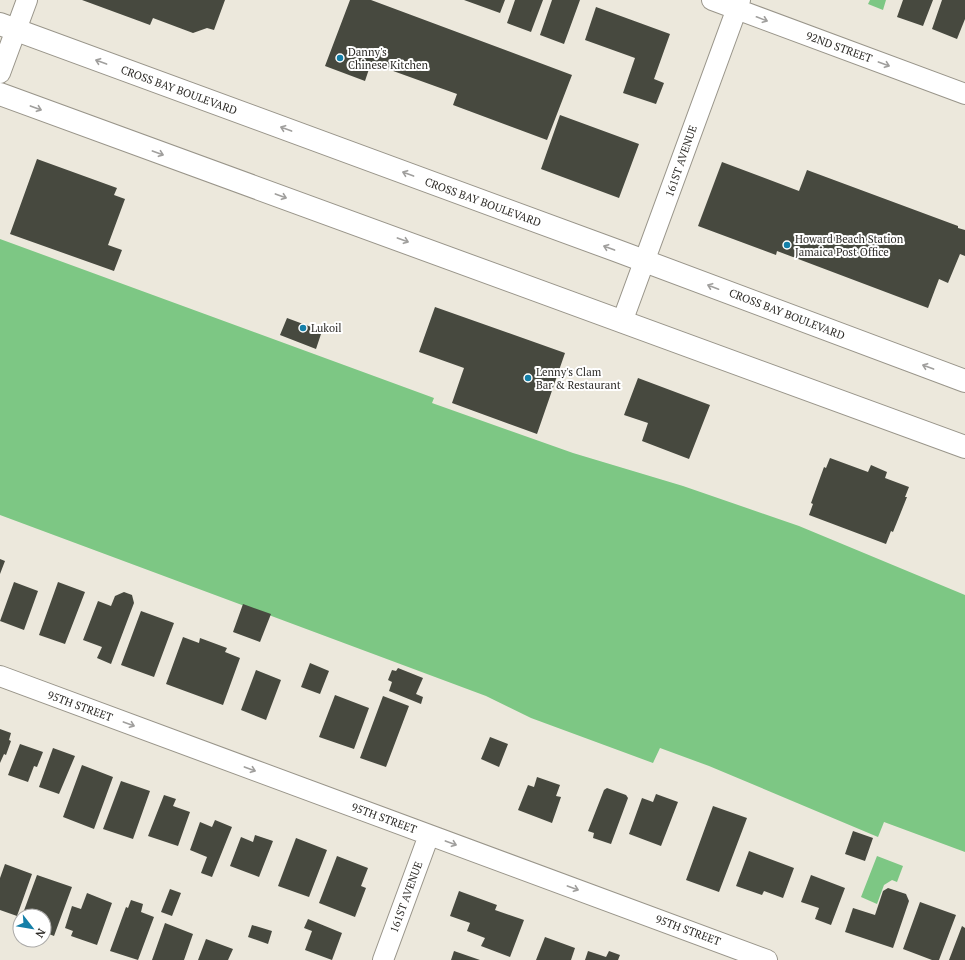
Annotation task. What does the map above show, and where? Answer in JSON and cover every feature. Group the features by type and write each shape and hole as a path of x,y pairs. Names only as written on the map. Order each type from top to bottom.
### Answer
{"main road":[{"name":"CROSS BAY BOULEVARD","path":"8,27 645,261 965,381"},
{"path":"0,94 965,447"}],"street":[{"path":"0,73 8,27 27,0"},
{"name":"92ND STREET","path":"712,0 738,4 965,94"},
{"name":"161ST AVENUE","path":"622,322 738,4"},
{"name":"95TH STREET","path":"0,676 767,960"},
{"name":"161ST AVENUE","path":"383,960 430,835"}],"shaded area":[{"path":"870,0 886,0 883,10 868,4"},
{"path":"0,239 434,398 432,403 573,453 683,486 799,526 965,595 965,852 884,822 878,837 709,766 660,748 653,763 531,718 486,696 0,515"},
{"path":"877,856 903,866 897,882 892,880 884,885 877,904 861,897"}],"building":[{"path":"82,0 225,0 214,30 207,28 193,33 153,18 150,25"},
{"path":"350,0 371,0 572,75 547,140 453,105 457,94 371,63 365,81 325,66"},
{"path":"464,0 505,0 500,13"},
{"path":"515,0 543,0 531,32 507,23"},
{"path":"552,0 580,0 564,44 540,35"},
{"path":"903,0 933,0 923,26 897,17"},
{"path":"942,0 965,0 965,19 957,39 932,29"},
{"path":"596,7 670,34 654,79 664,83 656,104 623,93 635,58 585,40"},
{"path":"560,115 639,144 619,198 541,169"},
{"path":"37,159 117,188 114,195 125,199 108,245 122,250 114,271 10,234"},
{"path":"722,162 799,191 807,170 958,226 958,228 965,230 965,256 960,254 948,283 939,279 928,308 777,251 776,255 698,226"},
{"path":"435,307 565,353 537,434 452,403 464,368 419,352"},
{"path":"287,318 322,331 316,349 280,335"},
{"path":"638,378 710,405 689,459 642,441 648,423 624,415"},
{"path":"830,458 868,472 871,465 887,472 885,478 909,487 905,497 907,497 893,532 891,531 886,544 809,515 813,504 811,503 824,467 826,468"},
{"path":"0,559 5,561 0,574"},
{"path":"14,582 38,591 24,630 0,621"},
{"path":"58,582 85,592 65,644 39,635"},
{"path":"124,592 132,595 134,603 111,664 97,658 102,647 83,640 98,601 111,606 115,596"},
{"path":"243,604 271,614 260,642 233,632"},
{"path":"141,611 174,623 154,677 121,665"},
{"path":"183,637 199,643 200,638 227,648 225,652 240,658 223,705 166,684"},
{"path":"310,663 329,671 320,694 301,687"},
{"path":"398,668 423,678 416,694 423,697 421,704 389,691 392,682 388,680 392,670 396,671"},
{"path":"256,670 281,680 266,720 241,710"},
{"path":"335,695 369,708 354,749 319,737"},
{"path":"383,696 409,706 386,767 360,758"},
{"path":"0,729 11,733 9,740 11,741 6,755 4,754 0,763"},
{"path":"490,737 508,744 499,767 481,759"},
{"path":"20,744 43,752 37,767 34,766 28,782 8,775"},
{"path":"53,748 75,756 59,794 39,787"},
{"path":"82,765 113,777 94,829 63,817"},
{"path":"537,777 560,785 556,796 561,797 552,823 518,810 528,785 534,787"},
{"path":"121,781 150,791 133,839 103,829"},
{"path":"607,788 626,795 628,798 611,844 593,838 594,833 588,831 604,790"},
{"path":"656,794 678,802 661,846 629,834 642,798 653,802"},
{"path":"164,795 176,799 173,806 190,812 178,846 148,836"},
{"path":"713,806 747,818 719,892 686,880"},
{"path":"215,820 232,827 212,877 201,873 207,857 190,850 200,822 212,827"},
{"path":"853,831 873,838 865,861 845,854"},
{"path":"255,835 273,841 259,877 230,866 241,837 253,842"},
{"path":"296,838 327,850 309,897 278,886"},
{"path":"749,851 794,868 783,898 764,891 762,895 736,886"},
{"path":"337,856 368,868 361,886 366,888 355,917 319,903"},
{"path":"5,864 32,874 20,908 12,908 12,914 0,910 0,878"},
{"path":"37,875 72,887 54,936 52,935 52,908 25,908"},
{"path":"811,875 845,888 831,925 815,919 819,908 801,902"},
{"path":"888,888 906,894 909,901 893,948 845,932 853,908 875,915 883,891"},
{"path":"170,889 181,893 172,916 161,912"},
{"path":"459,891 497,905 495,910 524,920 510,957 481,946 485,938 467,931 470,923 450,916"},
{"path":"87,893 112,903 97,945 71,936 73,931 65,928 72,906 81,909"},
{"path":"131,900 143,904 141,912 154,917 138,960 110,951 126,907 128,908"},
{"path":"920,902 956,915 939,960 932,960 903,949"},
{"path":"308,919 342,933 332,960 305,950 312,931 304,928"},
{"path":"165,923 193,934 184,960 152,960"},
{"path":"252,925 272,931 268,944 248,937"},
{"path":"962,926 965,928 965,960 949,960"},
{"path":"545,937 575,948 571,960 536,960"},
{"path":"206,939 233,949 228,960 198,960"},
{"path":"454,951 480,960 451,960"},
{"path":"588,951 606,957 609,951 620,955 618,960 585,960"}],"place":[{"name":"Danny's Chinese Kitchen","path":"340,58"},
{"name":"Howard Beach Station Jamaica Post Office","path":"787,245"},
{"name":"Lukoil","path":"303,328"},
{"name":"Lenny's Clam Bar & Restaurant","path":"528,378"}]}
